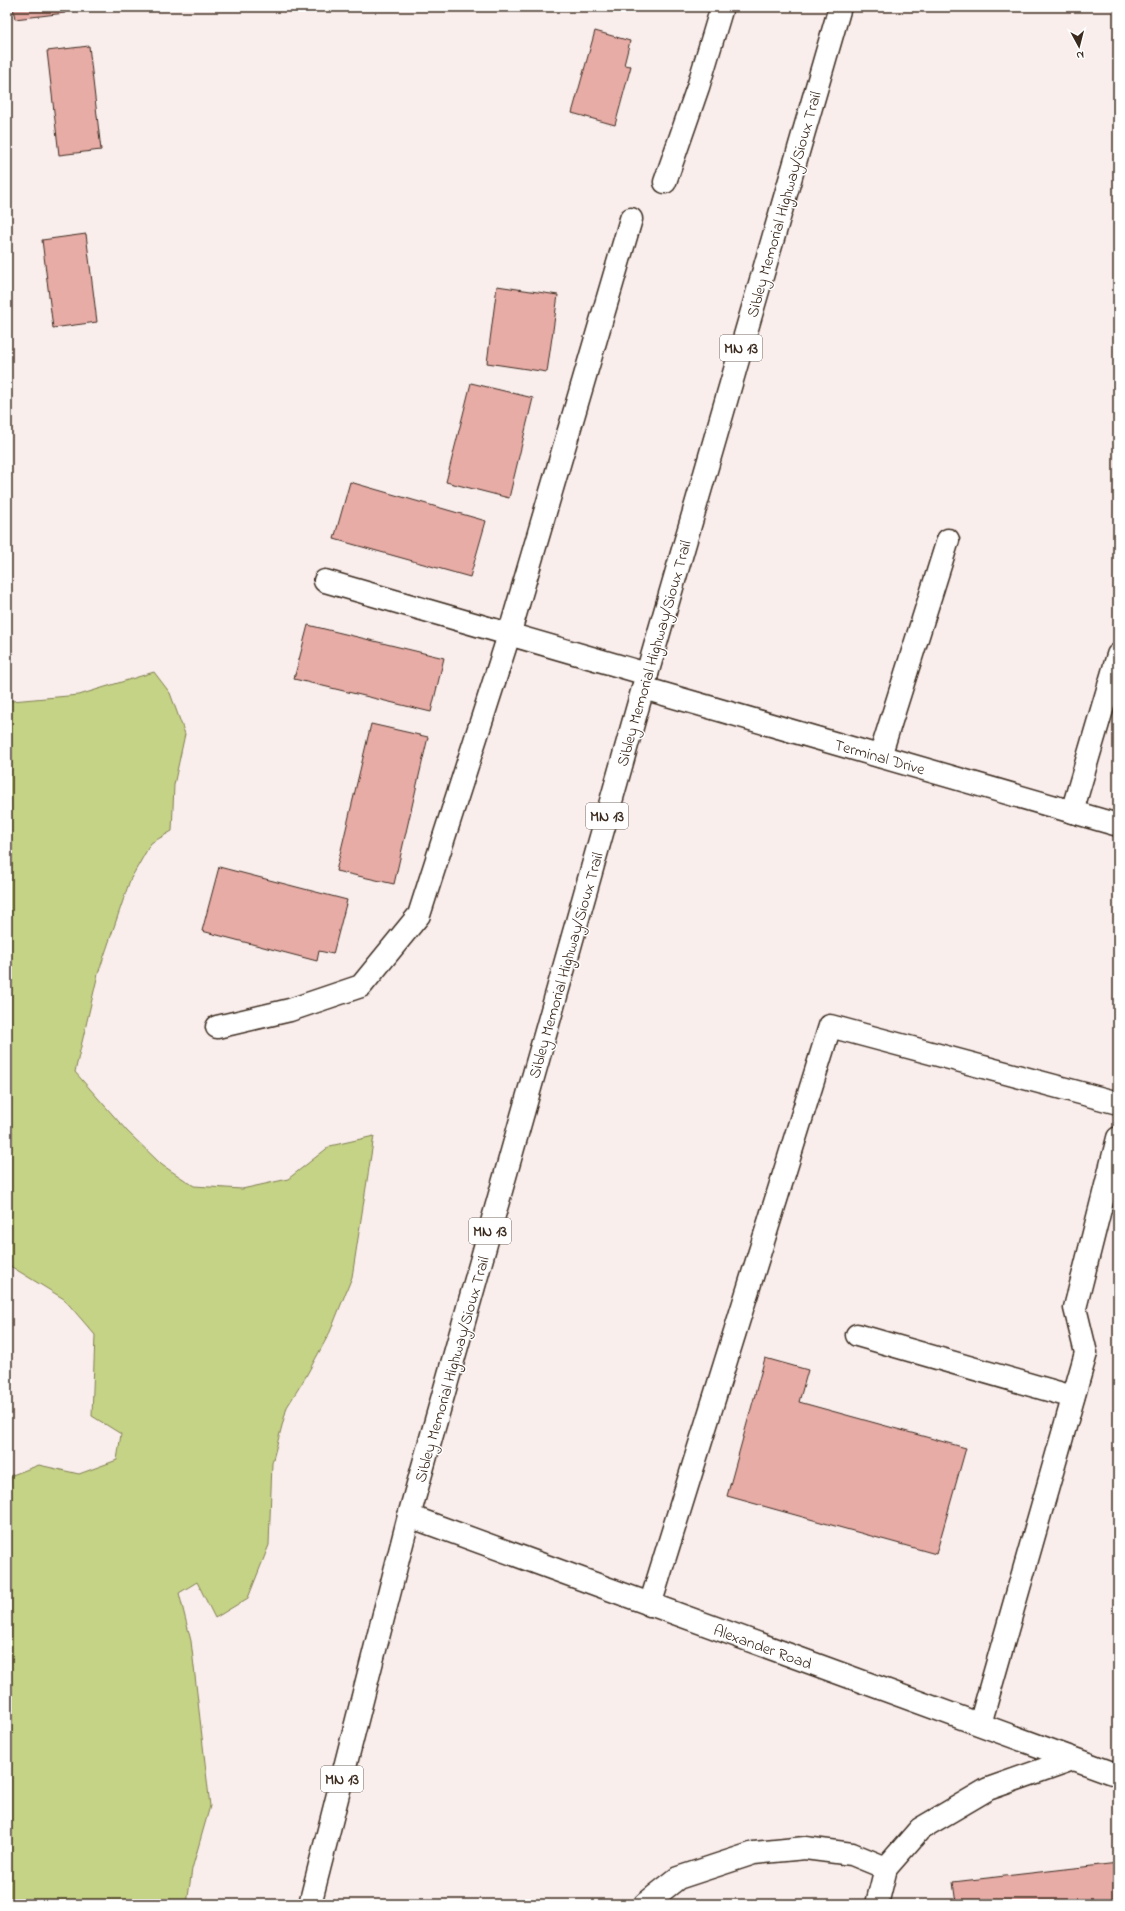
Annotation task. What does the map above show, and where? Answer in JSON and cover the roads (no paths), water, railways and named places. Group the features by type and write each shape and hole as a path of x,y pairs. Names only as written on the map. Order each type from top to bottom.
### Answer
{"main road":[{"path":"665,182 698,87 722,7"},
{"name":"Sibley Memorial Highway/Sioux Trail","path":"310,1904 409,1516 645,681 840,7"},
{"path":"218,1026 290,1010 361,986 419,915 509,635 631,219"},
{"path":"880,756 948,540"},
{"name":"Terminal Drive","path":"325,581 509,635 645,681 880,756 1118,825"},
{"path":"1072,812 1118,655"},
{"path":"650,1605 830,1026 1118,1103"},
{"path":"980,1724 1086,1353 1075,1308 1118,1138"},
{"path":"857,1335 1073,1397"},
{"name":"Alexander Road","path":"409,1516 1118,1775"},
{"path":"878,1904 886,1868 920,1829 988,1788 1073,1759"},
{"path":"645,1904 678,1878 754,1854 805,1848 852,1854 886,1868"}]}
